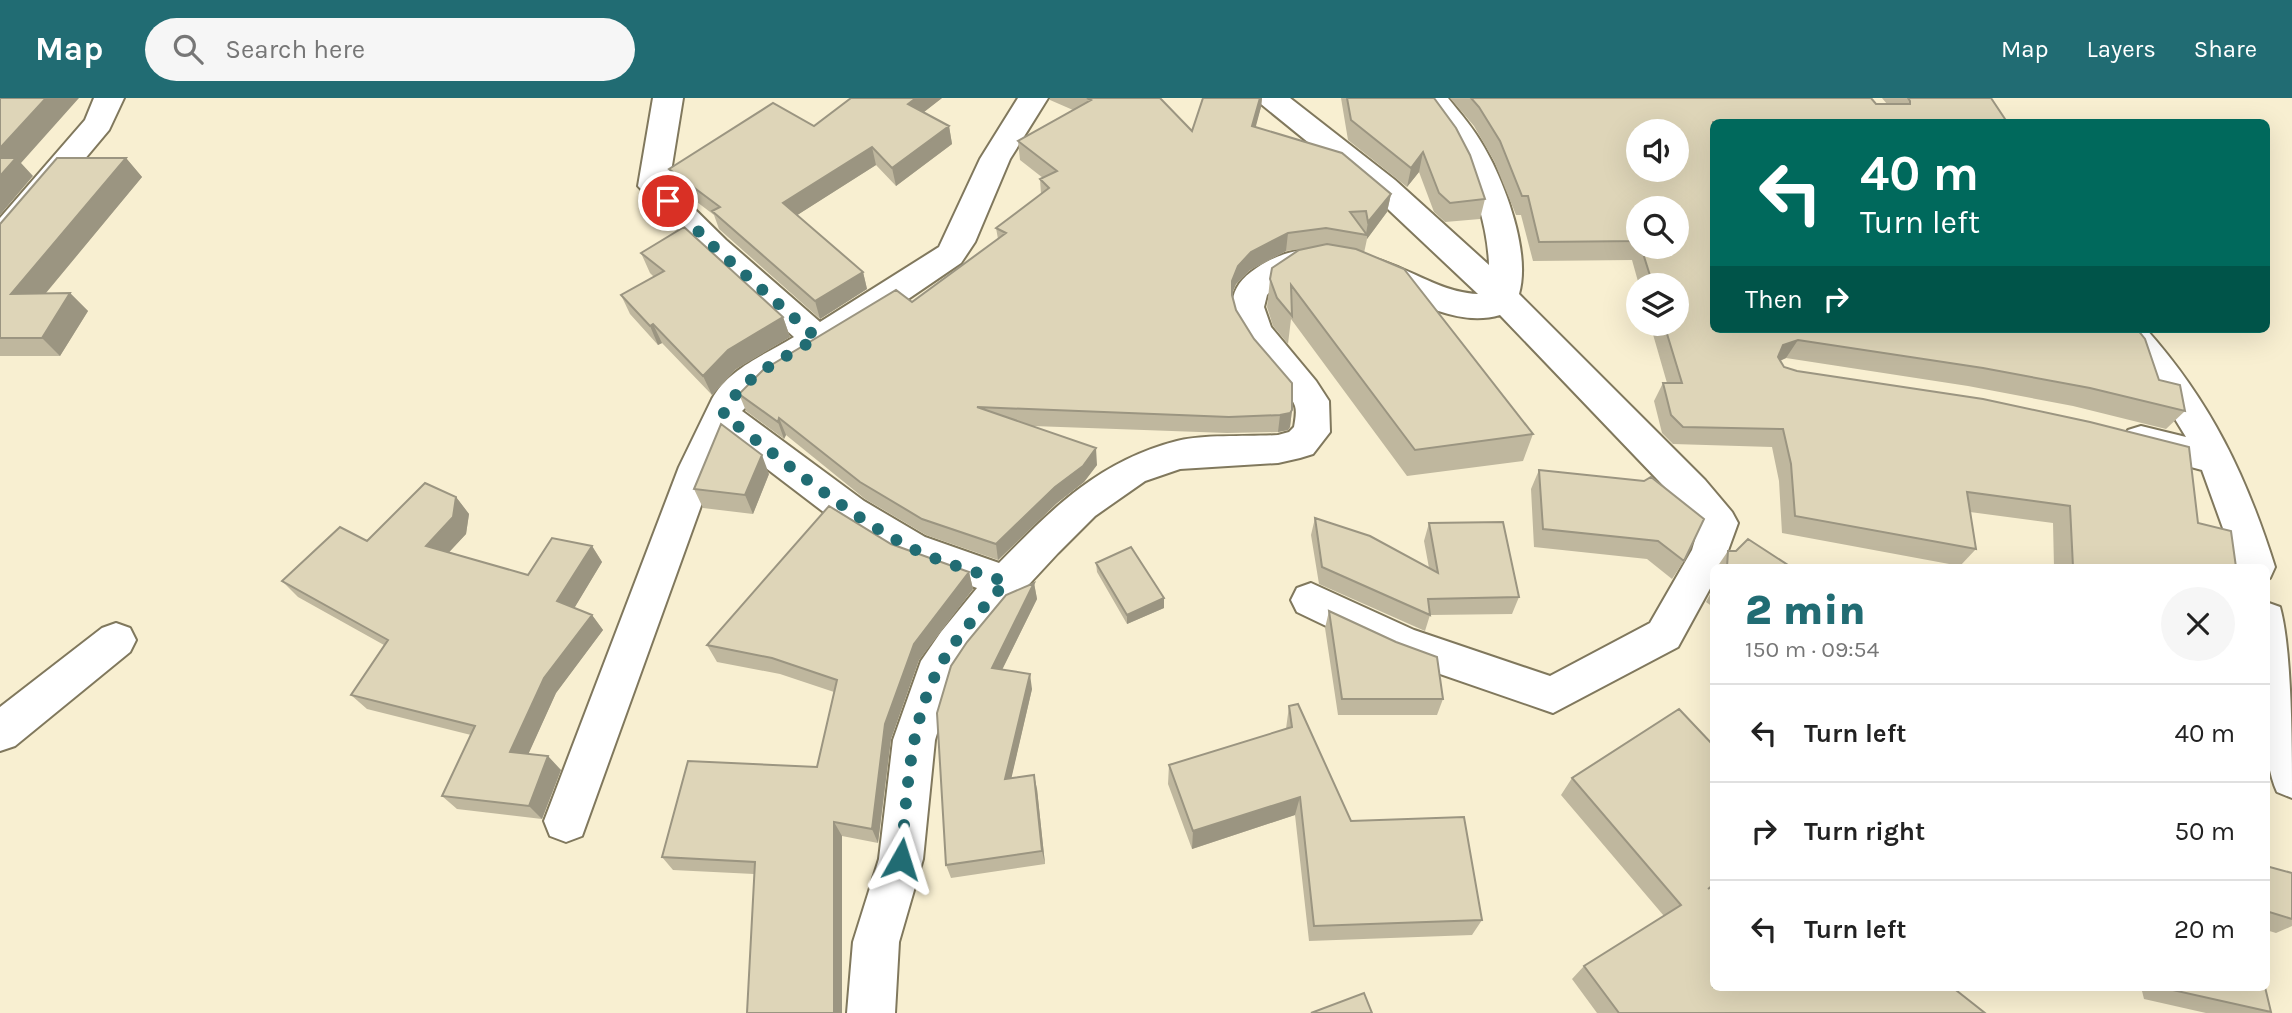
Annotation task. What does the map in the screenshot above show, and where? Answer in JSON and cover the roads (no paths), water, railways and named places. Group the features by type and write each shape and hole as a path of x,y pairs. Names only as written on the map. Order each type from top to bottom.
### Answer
{"street":[{"path":"0,239 99,123 109,98"},
{"path":"668,98 653,186 715,248 817,338"},
{"path":"566,821 697,467 730,399 742,387 938,265 950,254 959,242 996,159 1034,98"},
{"path":"1271,98 1373,178 1502,298 1692,491 1719,523 1710,553 1664,635 1553,695 1468,664 1405,645 1311,600"},
{"path":"871,1013 876,942 901,859 914,740 935,674 955,644 1006,582 1082,505 1132,471 1179,455 1278,449 1300,444 1312,432 1312,403 1260,337 1249,318 1248,297 1257,284 1290,262 1326,258 1365,267 1466,305 1487,306 1497,304 1502,298 1506,289 1504,245 1483,172 1464,136 1433,98"},
{"path":"2130,333 2150,356 2195,419 2217,459 2244,527 2255,564"},
{"path":"2164,333 2195,419"},
{"path":"723,415 851,512 899,541 953,564 1006,582"},
{"path":"2112,433 2217,459"},
{"path":"0,732 116,640"},
{"path":"2270,643 2292,778"}]}
